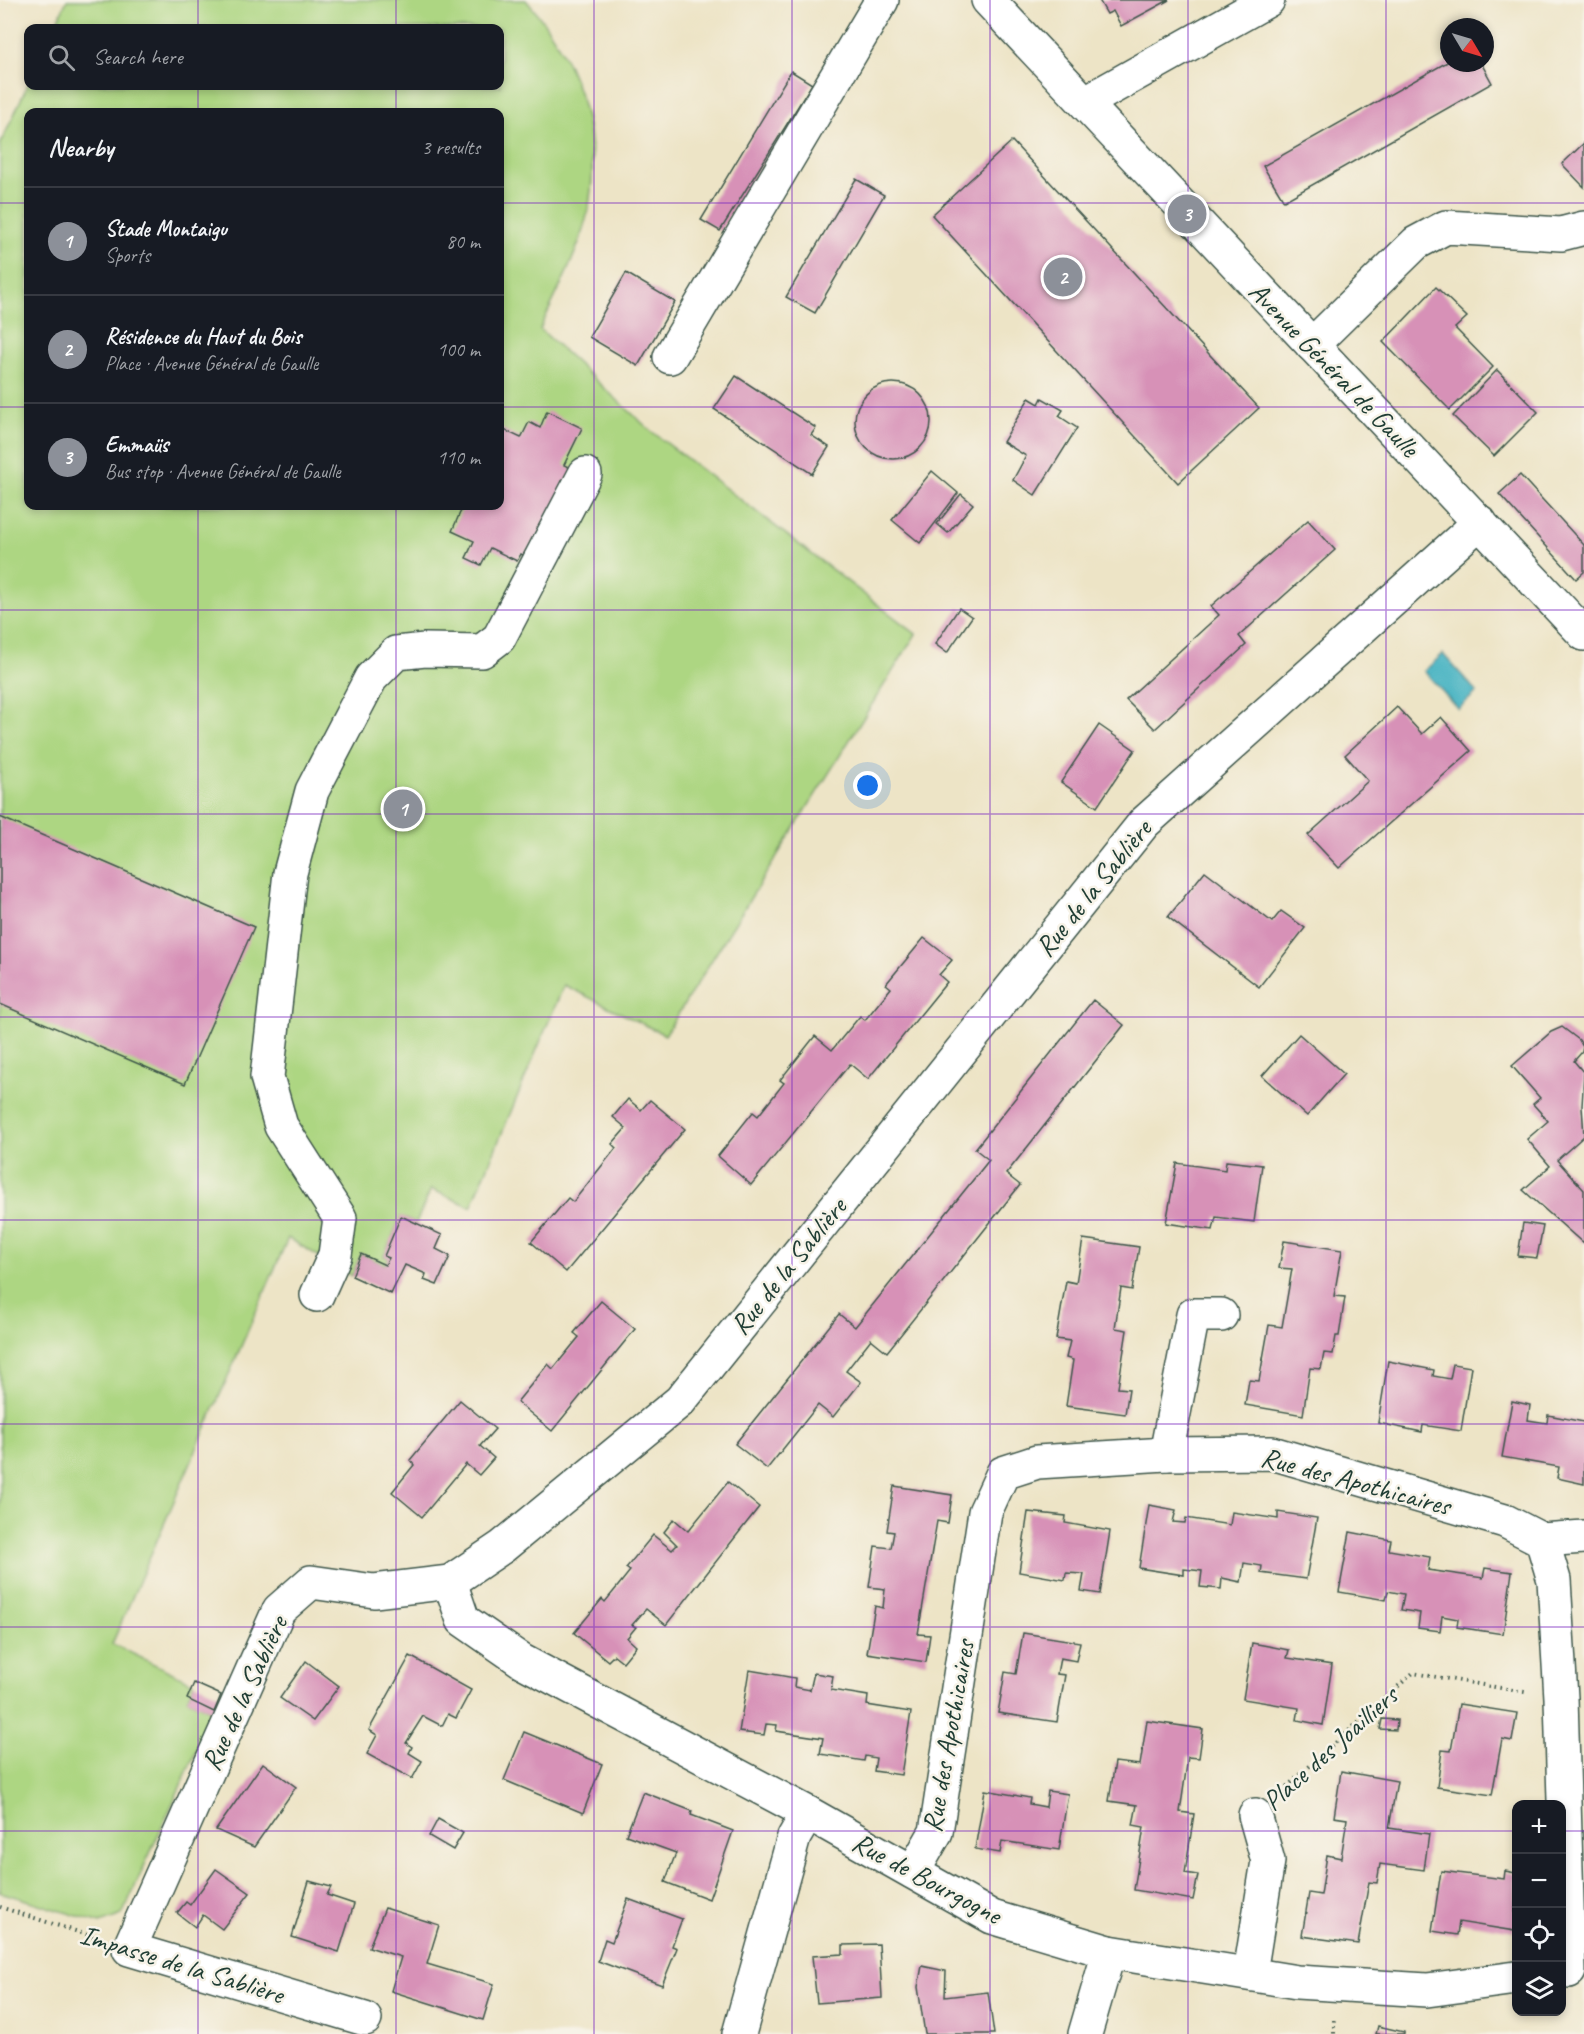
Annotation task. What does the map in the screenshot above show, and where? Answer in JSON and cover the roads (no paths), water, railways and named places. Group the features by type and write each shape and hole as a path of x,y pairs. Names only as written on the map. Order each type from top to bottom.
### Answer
{"street":[{"path":"670,357 882,0"},
{"name":"Avenue Général de Gaulle","path":"988,0 1584,634"},
{"path":"1086,102 1268,0"},
{"path":"1312,345 1416,243 1446,227 1561,234 1584,228"},
{"path":"317,1295 335,1255 340,1218 281,1126 267,1077 290,873 312,791 371,678 396,654 425,650 482,651 499,638 585,474"},
{"name":"Rue de la Sablière","path":"129,1949 279,1610 311,1582 374,1591 450,1582 502,1546 680,1401 1144,823 1480,522"},
{"path":"1166,1454 1193,1315 1221,1315"},
{"name":"Rue des Apothicaires","path":"913,1872 936,1832 985,1512 1003,1473 1037,1462 1166,1454 1272,1453 1505,1521 1542,1540"},
{"path":"1571,1970 1561,1698 1554,1580 1542,1540 1584,1537"},
{"name":"Rue de Bourgogne","path":"450,1582 463,1620 522,1661 808,1814 992,1917 1108,1952 1307,1983 1427,1990 1512,1979"},
{"path":"739,2034 794,1837 808,1814"},
{"name":"Place des Joailliers","path":"1250,1973 1268,1861 1255,1815"},
{"name":"Impasse de la Sablière","path":"129,1949 365,2019"},
{"path":"1085,2034 1108,1952"}],"water":[{"path":"1443,654 1477,692 1458,709 1424,671"}],"place":[{"name":"Emmaüs","path":"1187,214"},
{"name":"Résidence du Haut du Bois","path":"1063,277"},
{"name":"Stade Montaigu","path":"403,809"}]}
